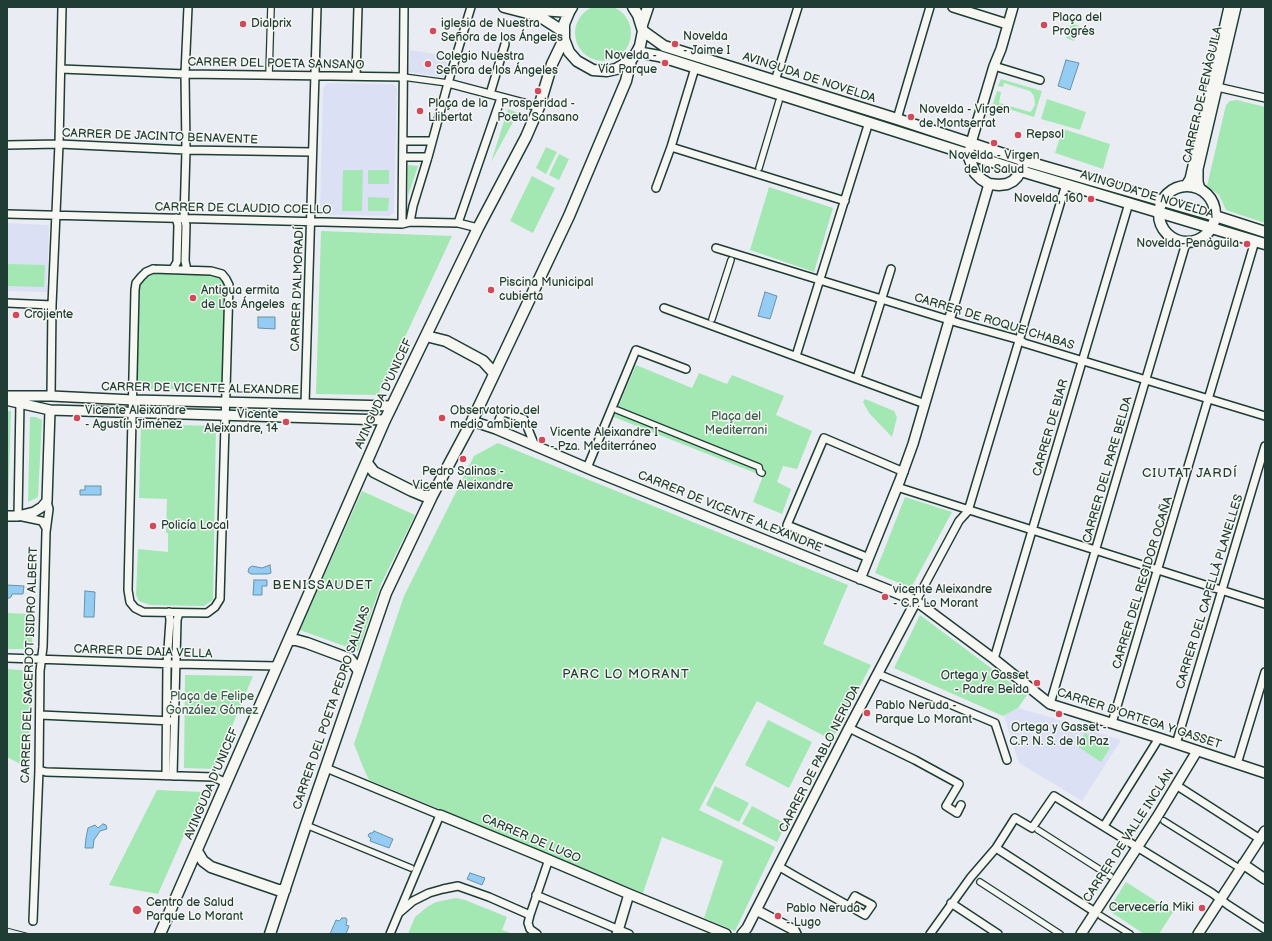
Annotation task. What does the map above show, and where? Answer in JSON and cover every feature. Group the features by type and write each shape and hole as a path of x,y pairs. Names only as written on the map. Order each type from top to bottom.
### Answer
{"main road":[{"path":"504,7 539,16 564,36 569,52 577,61 593,70 607,71 616,69 634,56"},
{"path":"530,7 541,10 570,9"},
{"path":"633,7 638,15 642,28"},
{"name":"CARRER DEL POETA PEDRO SALINAS","path":"270,934 386,594 432,496 472,421 569,216 626,81 634,56 642,38 642,28 648,7"},
{"name":"AVINGUDA D'UNICEF","path":"160,934 385,420 478,228 526,137 538,107 552,64 564,36 564,24 570,9"},
{"name":"AVINGUDA DE NOVELDA","path":"642,28 664,46 1025,161 1216,216 1265,232"},
{"name":"AVINGUDA DE NOVELDA","path":"634,56 660,56 1021,171 1260,243"},
{"path":"971,143 968,154 975,173 989,184 1007,184 1017,177 1025,161"},
{"path":"1186,185 1194,186 1200,189 1209,195 1215,208 1216,216 1212,228 1202,239 1194,242 1186,243 1174,240 1165,233 1159,223 1158,212 1161,201 1167,193 1176,187 1186,185"},
{"name":"AVINGUDA D'UNICEF","path":"426,336 446,341 483,361 494,373"},
{"name":"AVINGUDA D'UNICEF","path":"367,463 374,472 424,496 432,496"},
{"path":"289,640 308,643 350,659 359,671"},
{"name":"AVINGUDA D'UNICEF","path":"197,851 203,861 211,868 278,890 285,890"}],"street":[{"path":"51,396 52,305 57,216 62,7"},
{"path":"173,269 177,262 178,225 180,218 186,150 185,74 188,7"},
{"path":"269,75 271,7"},
{"name":"CARRER D'ALMORADÍ","path":"305,404 317,7"},
{"path":"356,76 358,7"},
{"path":"402,224 404,7"},
{"path":"410,222 414,202 471,7"},
{"path":"775,81 798,7"},
{"path":"897,119 930,7"},
{"path":"953,7 971,10 1007,24"},
{"path":"971,143 1013,7"},
{"name":"CARRER DE PENÀGUILA","path":"1200,189 1198,182 1198,169 1229,7"},
{"name":"CARRER DE PENÀGUILA","path":"1186,185 1190,178 1236,7"},
{"path":"490,94 505,44"},
{"path":"994,66 1040,80"},
{"path":"656,188 671,147 695,68"},
{"name":"CARRER DEL POETA SANSANO","path":"60,69 185,74 403,77 448,83 538,107"},
{"path":"1214,86 1265,98"},
{"path":"458,224 501,98"},
{"path":"759,168 780,101"},
{"path":"796,356 821,280 869,122"},
{"path":"403,140 432,141"},
{"name":"CARRER DE JACINTO BENAVENTE","path":"7,145 59,144 186,150 312,152"},
{"path":"671,147 845,201"},
{"path":"403,157 428,157"},
{"path":"860,579 904,472 989,184"},
{"path":"916,601 959,522 968,511 1066,184"},
{"path":"402,202 409,204 414,202"},
{"name":"CARRER DE BIAR","path":"994,659 1129,203"},
{"name":"CARRER DE CLAUDIO COELLO","path":"7,214 402,224 410,222 458,224 478,228"},
{"path":"180,218 186,225 185,261 187,270"},
{"name":"CARRER DEL PARE BELDA","path":"1050,704 1186,243"},
{"name":"CARRER DEL REGIDOR OCAÑA","path":"1112,723 1209,398 1260,243"},
{"name":"CARRER DE ROQUE CHABAS","path":"716,248 1265,416"},
{"path":"712,319 731,260"},
{"path":"153,268 187,270 211,271 222,274 229,286 220,599 215,607 207,613 143,612 135,608 130,602 128,590 136,283 146,272 153,268"},
{"path":"857,378 891,269"},
{"path":"7,303 52,305"},
{"path":"664,308 925,404"},
{"path":"587,468 636,350 686,369"},
{"name":"CARRER DE VICENTE ALEXANDRE","path":"7,396 392,406"},
{"name":"CARRER DE VICENTE ALEXANDRE","path":"7,401 20,402 50,410 385,420"},
{"path":"18,516 20,402"},
{"name":"CARRER DEL SACERDOT ISIDRO ALBERT","path":"33,921 39,770 40,671 44,626 46,532 49,509 47,501 50,410"},
{"path":"616,410 759,466 760,472 762,473"},
{"path":"496,429 503,412 507,412 524,419 535,446"},
{"name":"CARRER DE VICENTE ALEXANDRE","path":"472,421 496,429 587,468 916,601"},
{"name":"CARRER DE VICENTE ALEXANDRE","path":"869,558 787,525 824,438 904,472"},
{"name":"CARRER DEL CAPELLÀ PLANELLES","path":"1176,744 1265,446"},
{"path":"897,487 968,511 1265,604"},
{"path":"18,516 42,507 47,501"},
{"path":"7,516 18,516 42,521 45,525 46,532"},
{"name":"CARRER D'ORTEGA Y GASSET","path":"916,601 994,659 1050,704 1265,773"},
{"name":"CARRER DE PABLO NERUDA","path":"746,932 778,866 916,601"},
{"path":"169,612 170,620 167,664 171,721"},
{"path":"170,776 171,721 176,664 177,620 179,612"},
{"name":"CARRER DE DAIA VELLA","path":"7,658 167,664 278,666"},
{"path":"1237,764 1265,672"},
{"path":"878,674 995,723 1007,760"},
{"path":"40,715 171,721"},
{"path":"849,728 915,760 959,784 946,806 957,813 961,805"},
{"path":"1104,826 1159,738"},
{"name":"CARRER DE VALLE INCLÁN","path":"1081,934 1098,914 1137,847 1197,751"},
{"name":"CARRER DE LUGO","path":"326,768 549,859 709,931 726,934"},
{"path":"39,770 46,772 214,777 226,783"},
{"path":"1176,785 1263,835 1239,865 1221,899 1198,934"},
{"path":"930,934 951,903 996,848 1015,818 1032,828 1054,796 1221,899 1265,930"},
{"path":"390,934 440,815"},
{"path":"1164,821 1265,879"},
{"path":"306,825 411,868"},
{"path":"1038,830 1110,876"},
{"path":"996,848 1130,934"},
{"path":"537,934 530,929 528,923 549,859"},
{"path":"778,866 849,906"},
{"path":"980,882 1060,934"},
{"path":"398,914 413,902 429,893 458,886 489,897 530,915"},
{"path":"618,932 629,894"},
{"path":"536,895 618,932 629,934"},
{"path":"951,903 998,934"},
{"path":"756,910 794,930 796,934"}],"shaded area":[{"name":"Colegio Nuestra Señora de los Ángeles","path":"410,50 449,56 443,77 409,72"},
{"path":"327,83 393,84 397,88 394,212 390,216 325,215 320,211 323,88"},
{"path":"7,223 49,225 47,292 7,291"},
{"path":"1018,708 1121,740 1082,801 1019,763 1004,716"}],"green space":[{"path":"603,5 614,7 623,13 629,22 631,33 629,44 623,53 614,59 603,61 592,59 583,53 577,44 575,33 577,22 583,13 592,7"},
{"path":"1071,23 1079,26 1074,41 1066,38"},
{"path":"1001,79 1042,91 1034,117 993,104 997,91 1001,92 999,103 1030,112 1035,105 1034,96 1030,91 1004,83 1003,87 998,86"},
{"path":"1047,99 1086,112 1080,130 1041,119"},
{"path":"1237,100 1265,107 1265,223 1226,210 1219,195 1207,186 1226,105 1230,101"},
{"path":"508,109 518,113 491,162"},
{"path":"1063,129 1110,144 1103,169 1055,153"},
{"path":"546,147 557,152 546,174 536,168"},
{"path":"559,154 569,159 559,180 549,175"},
{"path":"408,165 418,166 408,196"},
{"path":"343,170 363,170 362,211 342,211"},
{"path":"368,170 389,170 389,184 368,184"},
{"path":"532,176 555,188 533,233 510,221"},
{"path":"769,187 833,208 814,272 750,250"},
{"path":"368,197 389,198 388,211 368,211"},
{"path":"321,231 452,236 378,395 316,394"},
{"path":"7,264 45,265 44,287 7,286"},
{"path":"150,273 213,273 223,280 225,287 222,382 217,382 217,389 142,389 141,382 137,381 139,286 141,281"},
{"name":"Plaça del Mediterrani","path":"636,365 692,388 699,373 727,384 732,375 784,396 776,415 812,431 797,469 783,466 777,482 791,489 782,514 753,502 763,476 614,417"},
{"path":"865,399 894,411 897,417 892,437 869,413 863,402"},
{"path":"7,411 11,411 8,505 7,505"},
{"path":"30,417 36,417 42,420 38,497 28,502"},
{"path":"141,424 216,426 213,600 204,606 150,605 139,601 136,595 138,549 168,552 168,533 166,533 167,499 139,498"},
{"path":"498,443 848,585 823,644 871,665 832,740 757,701 699,810 775,847 735,931 704,918 723,861 662,837 643,893 369,780 354,744 404,596 474,456"},
{"path":"362,491 415,515 381,584 358,651 300,630"},
{"path":"905,497 952,512 911,588 875,573"},
{"path":"7,613 33,614 32,649 7,649"},
{"path":"920,615 1027,695 1018,708 1003,716 894,668"},
{"path":"7,669 32,671 28,768 7,757"},
{"name":"Plaça de Felipe González Gómez","path":"185,675 253,676 214,769 184,768"},
{"path":"768,720 812,742 789,788 745,765"},
{"path":"1085,733 1110,748 1101,762 1077,746"},
{"path":"715,786 749,803 739,822 706,805"},
{"path":"157,790 203,792 158,894 109,885"},
{"path":"752,806 786,824 777,842 742,824"},
{"path":"1126,882 1173,912 1159,934 1144,934 1108,910"},
{"path":"456,898 465,900 507,917 502,930 513,934 408,934 415,917 427,907 436,902"}],"water":[{"path":"1066,60 1079,63 1070,90 1058,86"},
{"path":"765,292 777,296 770,319 758,316"},
{"path":"258,317 275,317 275,329 258,328"},
{"path":"85,486 101,486 101,495 80,495 80,490 85,490"},
{"path":"270,565 271,573 268,574 251,574 248,572 249,568 252,566 262,568"},
{"path":"254,580 267,580 267,586 262,586 262,595 253,595"},
{"path":"7,585 24,586 23,594 12,594 11,597 7,599"},
{"path":"85,591 95,592 94,617 84,617"},
{"path":"103,824 106,825 107,829 100,831 94,840 93,848 85,848 88,828 95,825 98,828"},
{"path":"374,831 393,839 389,848 370,841 371,838 368,835"},
{"path":"470,873 485,878 482,885 467,879"},
{"path":"342,918 346,918 346,925 349,926 346,934 330,934 336,920 339,921"}],"tram line":[{"path":"7,928 30,934"}],"place":[{"name":"Dialprix","path":"243,24"},
{"name":"Plaça del Progrés","path":"1044,25"},
{"name":"iglesia de Nuestra Señora de los Ángeles","path":"433,31"},
{"name":"Novelda - Jaime I","path":"675,44"},
{"name":"Novelda - Vía Parque","path":"665,63"},
{"name":"Colegio Nuestra Señora de los Ángeles","path":"428,64"},
{"name":"Prosperidad - Poeta Sansano","path":"538,91"},
{"name":"Plaça de la Llibertat","path":"420,111"},
{"name":"Novelda - Virgen de Montserrat","path":"911,117"},
{"name":"Repsol","path":"1018,135"},
{"name":"Novelda - Virgen de la Salud","path":"994,143"},
{"name":"Novelda, 160","path":"1091,199"},
{"name":"Novelda-Penàguila","path":"1247,244"},
{"name":"Piscina Municipal cubierta","path":"491,290"},
{"name":"Antigua ermita de Los Ángeles","path":"193,298"},
{"name":"Crojiente","path":"16,315"},
{"name":"Vicente Aleixandre - Agustín Jiménez","path":"77,418"},
{"name":"Observatorio del medio ambiente","path":"442,418"},
{"name":"Vicente Aleixandre, 14","path":"286,422"},
{"name":"Vicente Aleixandre I - Pza. Mediterráneo","path":"542,440"},
{"name":"Pedro Salinas - Vicente Aleixandre","path":"463,459"},
{"name":"Policía Local","path":"153,526"},
{"name":"vicente Aleixandre - C.P. Lo Morant","path":"885,597"},
{"name":"Ortega y Gasset - Padre Belda","path":"1037,683"},
{"name":"Pablo Neruda - Parque Lo Morant","path":"867,713"},
{"name":"Ortega y Gasset - C.P. N. S. de la Paz","path":"1059,714"},
{"name":"Cervecería Miki","path":"1202,908"},
{"name":"Centro de Salud Parque Lo Morant","path":"137,910"},
{"name":"Pablo Neruda - Lugo","path":"778,916"}],"district":[{"name":"CIUTAT JARDÍ","path":"1190,474"},
{"name":"BENISSAUDET","path":"323,586"},
{"name":"PARC LO MORANT","path":"626,675"}]}
